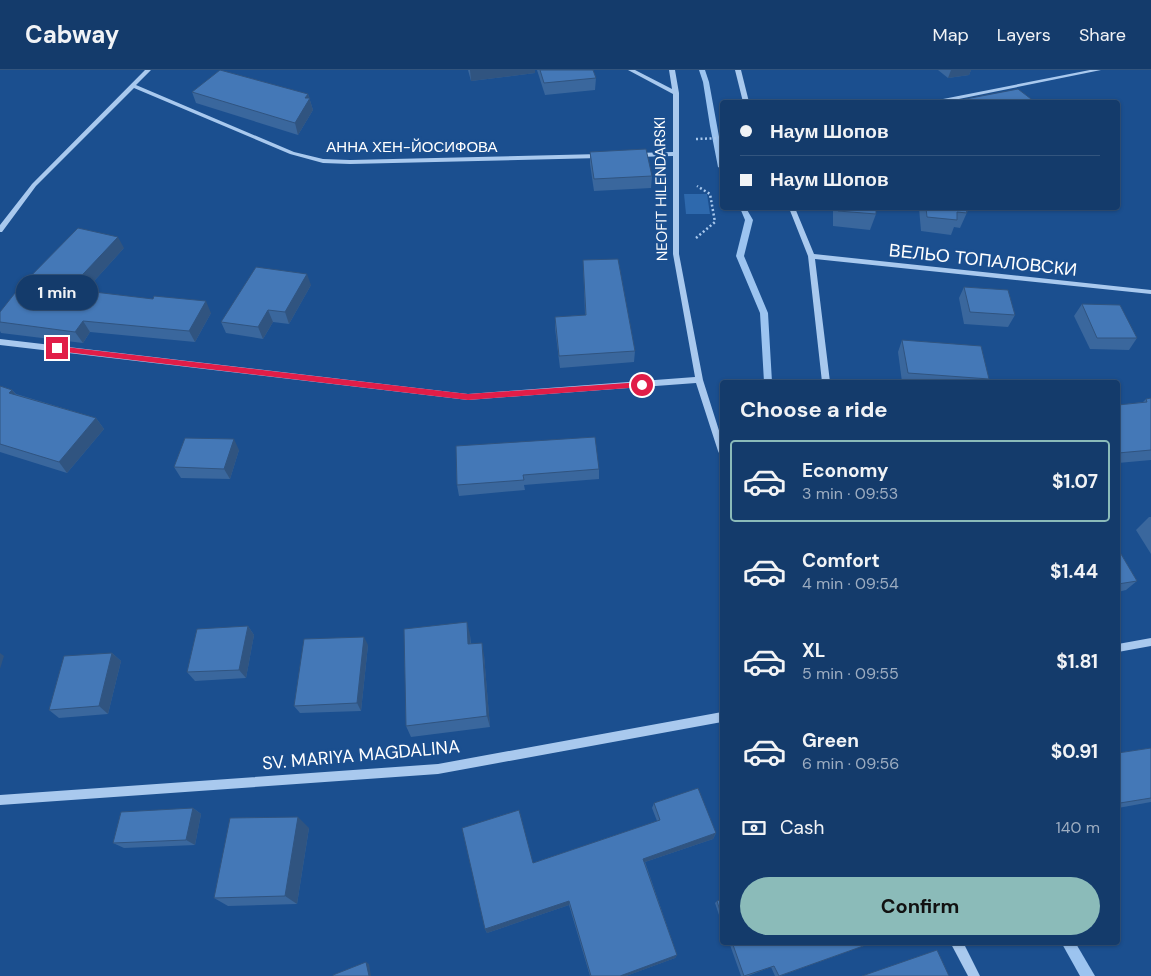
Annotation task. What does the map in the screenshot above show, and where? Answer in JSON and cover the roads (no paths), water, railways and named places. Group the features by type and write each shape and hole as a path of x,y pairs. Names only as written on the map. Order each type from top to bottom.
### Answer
{"street":[{"path":"0,230 34,186 148,70"},
{"path":"631,70 676,93"},
{"name":"NEOFIT HILENDARSKI","path":"672,70 676,93 676,254 699,380 720,445"},
{"path":"738,70 746,100"},
{"path":"948,100 1098,70"},
{"name":"АННА ХЕН-ЙОСИФОВА","path":"134,86 292,153 323,161 606,156"},
{"path":"626,155 675,154"},
{"path":"793,210 811,256 826,380"},
{"name":"ВЕЛЬО ТОПАЛОВСКИ","path":"811,256 1151,292"},
{"path":"0,342 468,397 699,380"},
{"path":"1120,648 1151,642"},
{"name":"SV. MARIYA MAGDALINA","path":"0,800 438,769 720,717"},
{"path":"958,945 974,976"}],"waterway":[{"path":"702,70 706,82 720,158"},
{"path":"744,210 749,220 740,256 764,313 768,380"},
{"path":"1069,945 1088,976"}]}
